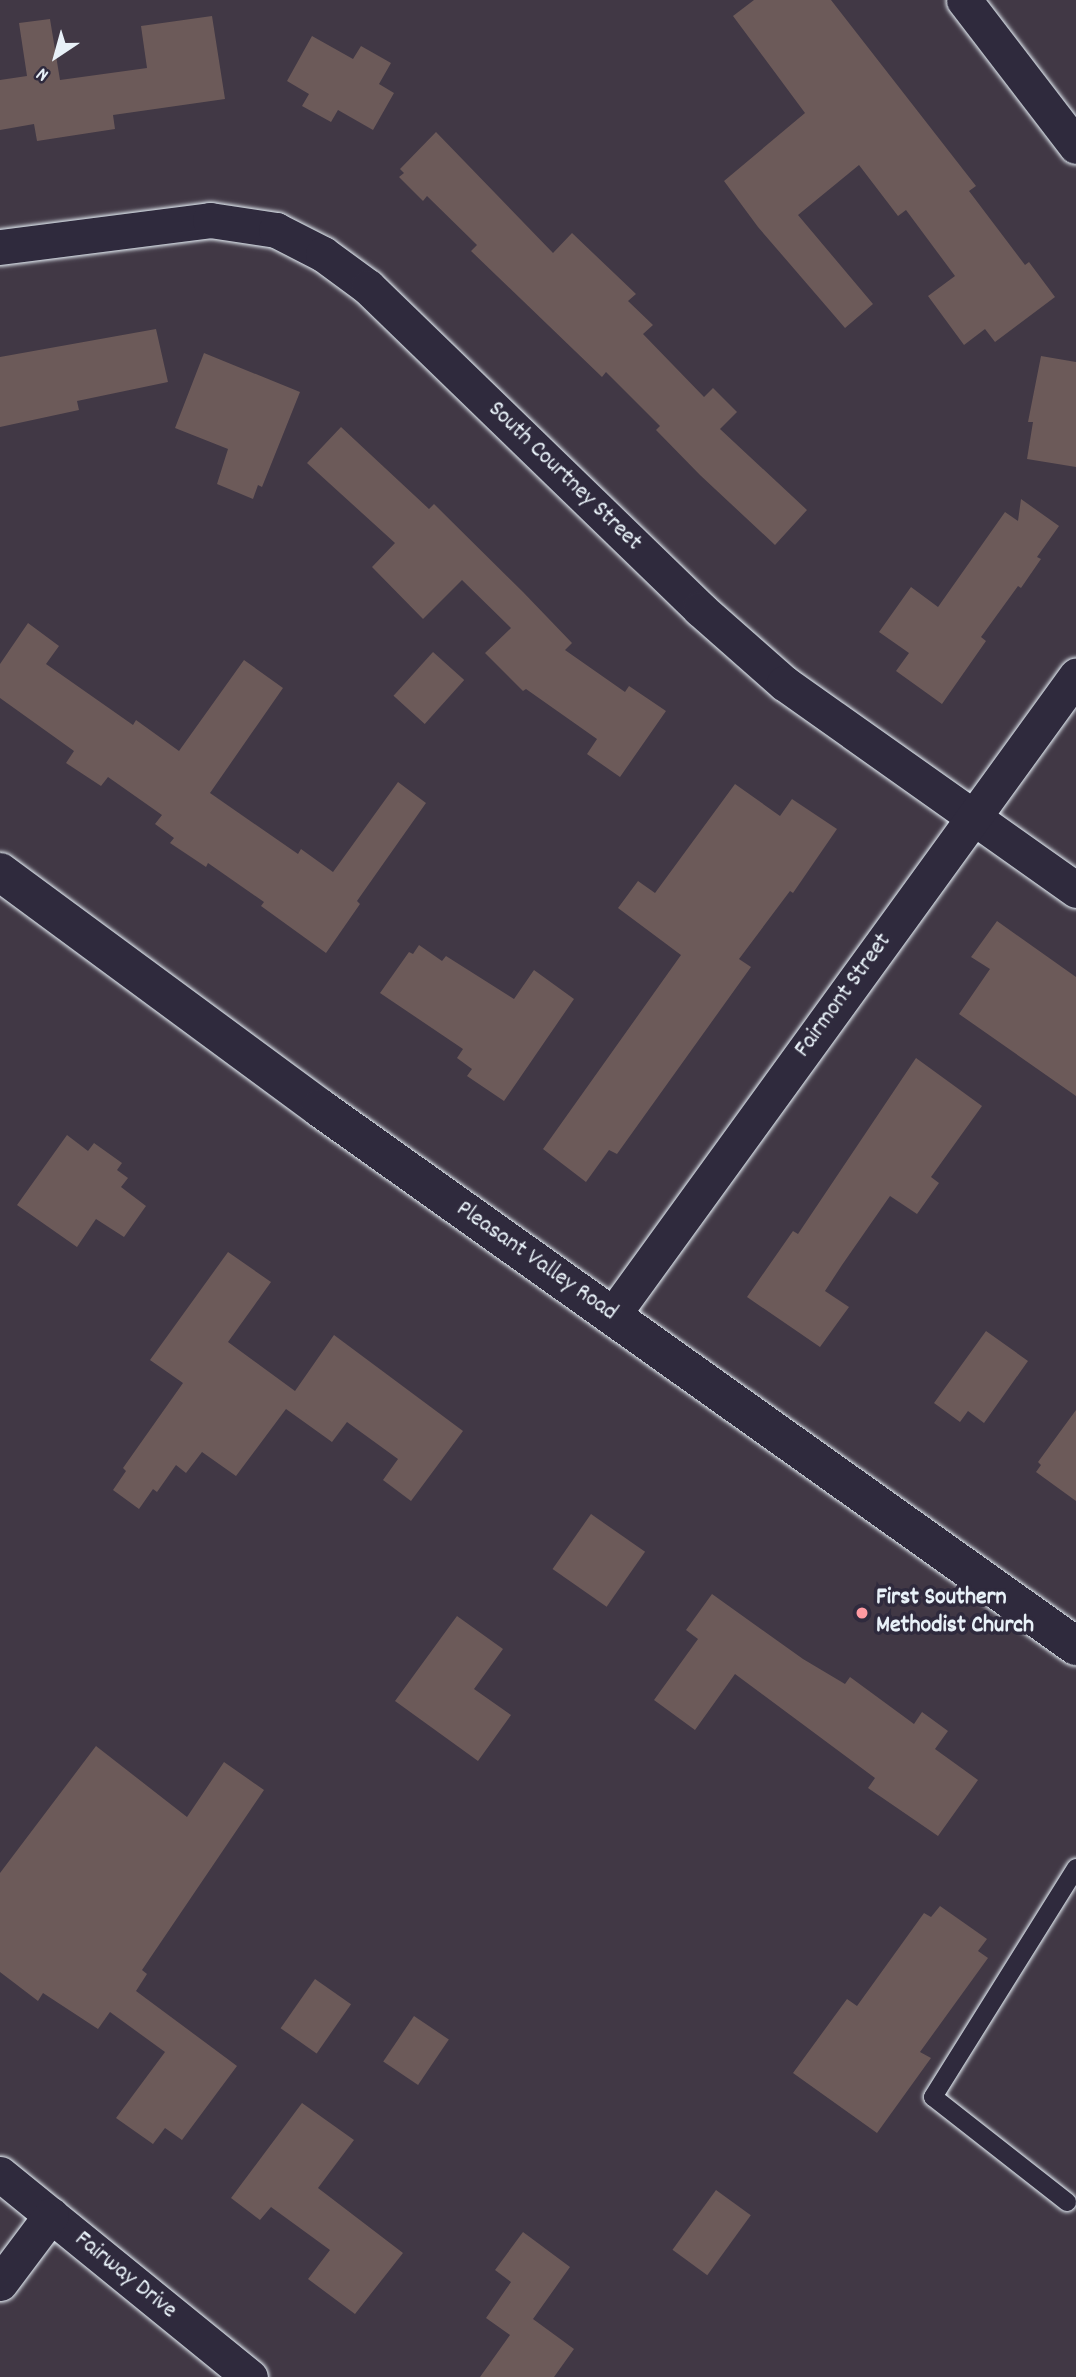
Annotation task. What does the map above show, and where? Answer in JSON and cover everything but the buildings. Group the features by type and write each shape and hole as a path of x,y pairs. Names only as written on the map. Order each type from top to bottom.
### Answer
{"street":[{"path":"964,0 1076,146"},
{"name":"South Courtney Street","path":"0,247 210,220 276,230 323,254 368,286 700,609 784,683 1076,890"},
{"name":"Fairmont Street","path":"612,1316 1076,676"},
{"name":"Pleasant Valley Road","path":"0,872 320,1108 1076,1646"},
{"name":"Fairway Drive","path":"0,2174 250,2377"},
{"path":"0,2283 51,2215"}],"lane":[{"path":"1067,2202 933,2097 1076,1868"}],"place":[{"name":"First Southern Methodist Church","path":"862,1613"}]}
